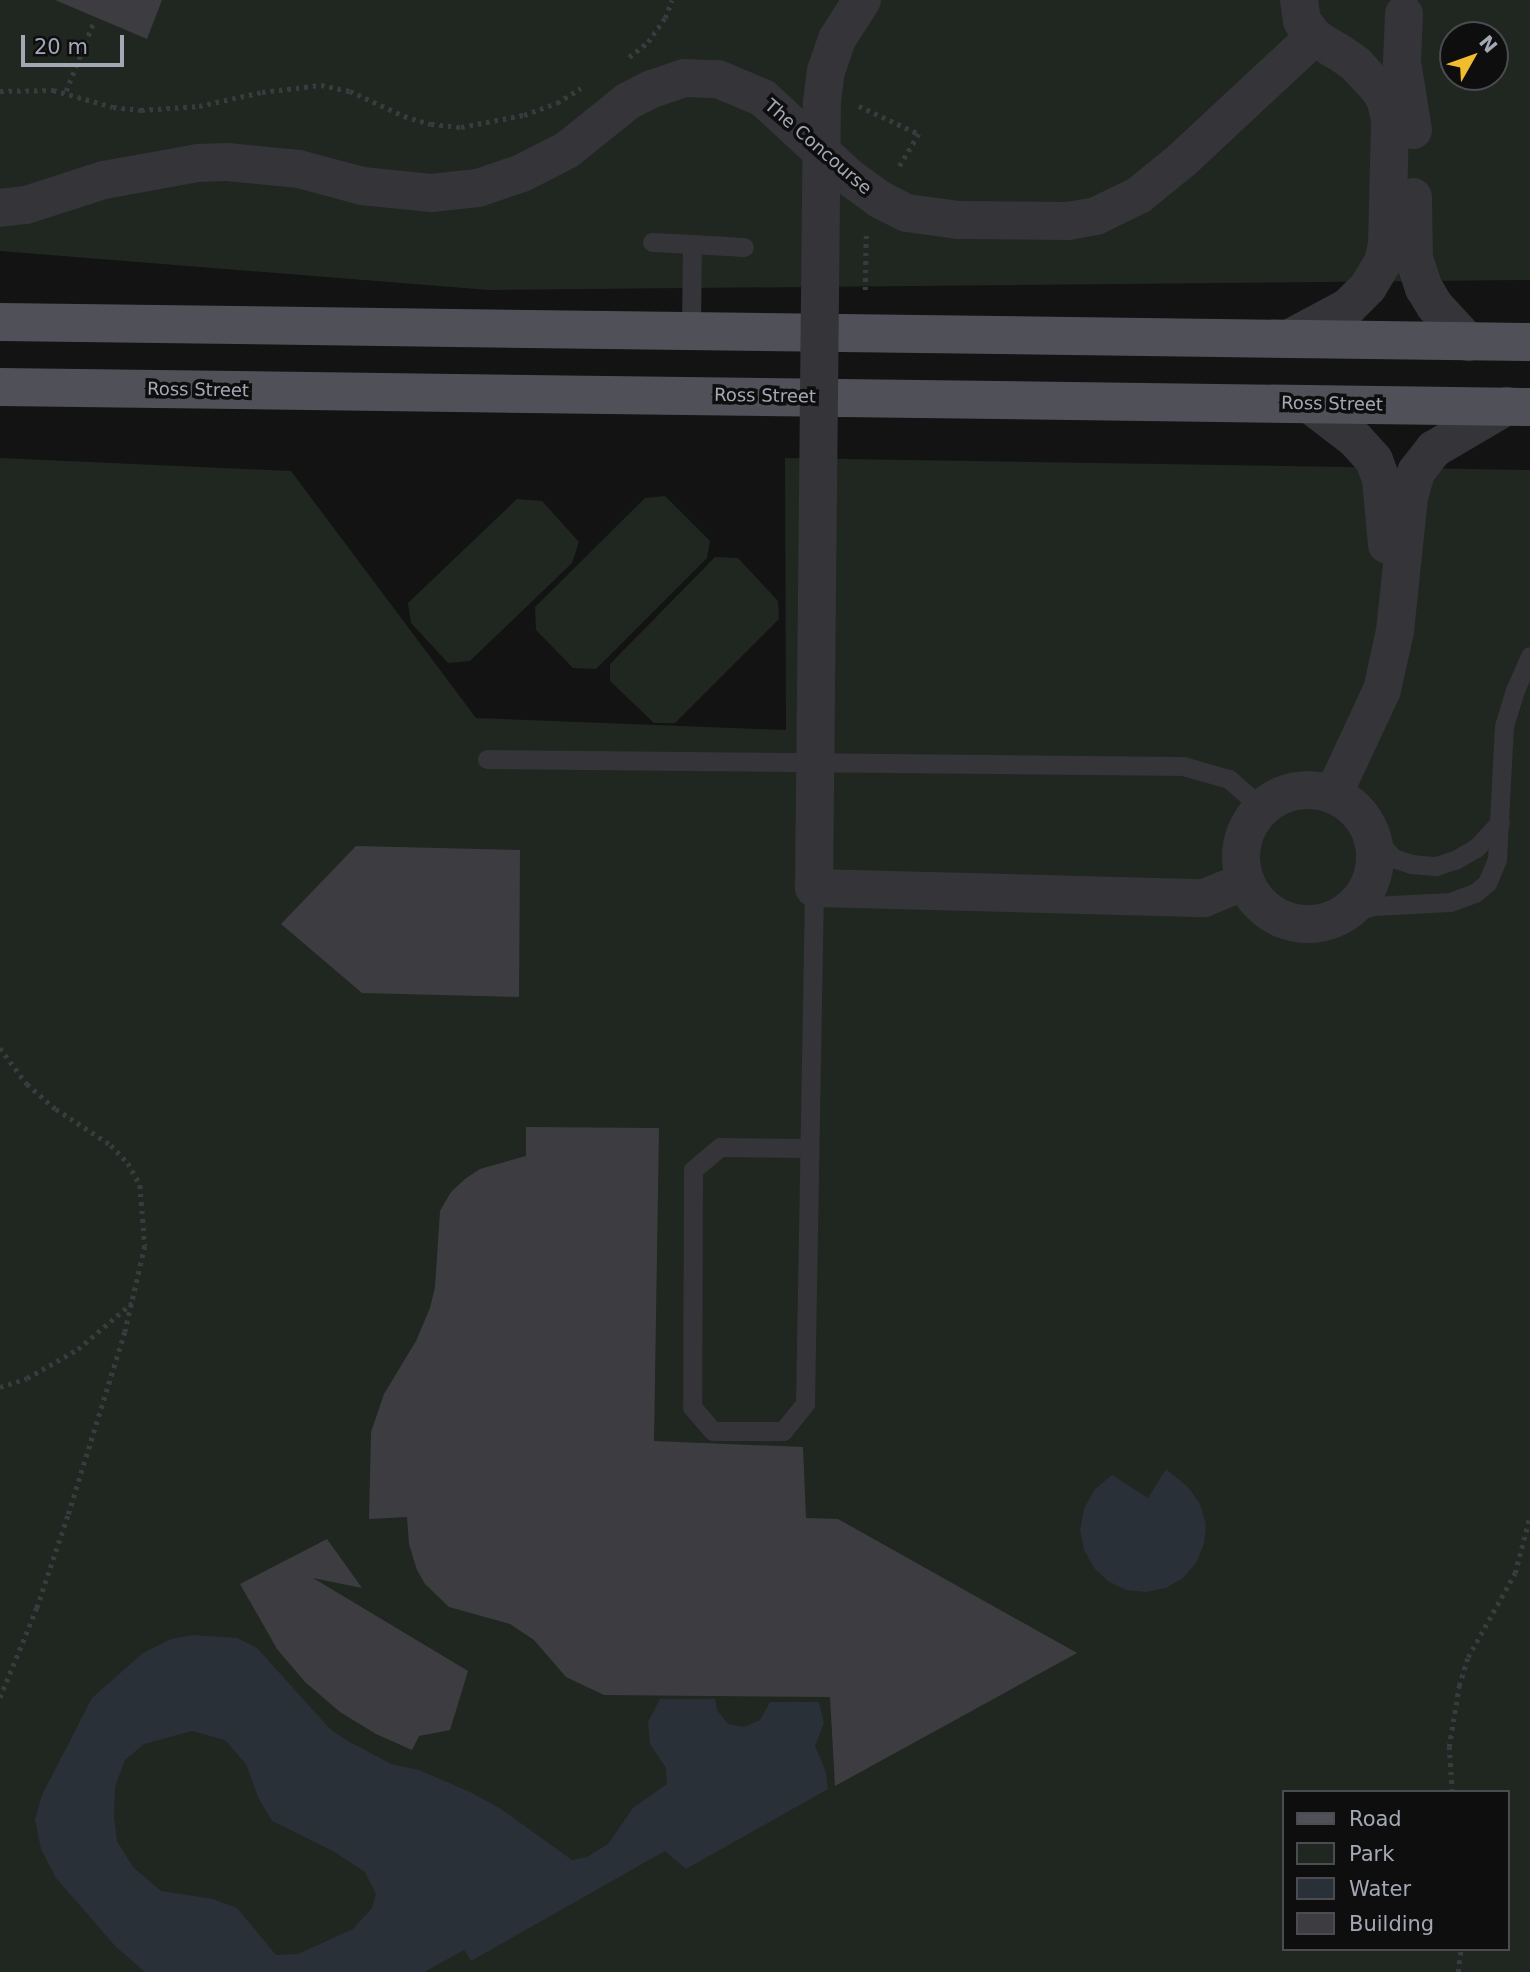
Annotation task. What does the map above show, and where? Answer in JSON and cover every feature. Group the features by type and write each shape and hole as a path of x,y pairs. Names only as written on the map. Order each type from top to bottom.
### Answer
{"main road":[{"path":"0,322 1530,342"},
{"name":"Ross Street","path":"0,387 1518,407"}],"street":[{"path":"831,0 821,26 836,102 814,888 1189,897 1213,896 1246,881"},
{"path":"836,102 826,71 837,39 862,0"},
{"path":"1288,339 1348,307 1368,287 1383,262 1387,245 1390,119 1386,101 1379,89 1356,64 1326,44 1302,21 1299,0"},
{"path":"1326,44 1359,54 1379,46 1395,33 1404,7"},
{"path":"1404,7 1402,62 1413,130 1414,258 1424,288 1435,306 1468,342"},
{"name":"The Concourse","path":"0,208 26,205 104,180 198,163 227,162 299,169 362,186 431,192 478,188 522,173 567,150 628,102 652,89 684,78 718,79 763,98 849,177 878,199 907,213 958,220 1068,221 1096,216 1139,195 1326,44"},
{"path":"1309,404 1354,439 1374,460 1381,479 1395,631"},
{"path":"1333,795 1382,690 1395,631 1409,497 1416,471 1434,449 1518,407"},
{"path":"1303,790 1333,795 1355,809 1369,831 1375,857 1370,883 1355,904 1339,916 1308,924 1285,920 1257,901 1242,868 1242,842 1247,829 1262,808 1281,796 1303,790"}],"lane":[{"path":"652,242 744,247"},
{"path":"691,331 692,244"},
{"path":"1339,916 1373,906 1450,902 1475,893 1487,883 1495,870 1501,817 1500,767 1504,726 1515,690 1530,656"},
{"path":"487,759 1183,766 1229,779 1262,808"},
{"path":"1369,831 1399,860 1436,866 1455,860 1476,848 1491,835 1501,817"},
{"path":"808,1148 720,1147 693,1170 692,1407 713,1431 783,1431 804,1404 814,888"}],"path":[{"path":"621,63 648,42 666,18 672,0"},
{"path":"66,92 94,21"},
{"path":"0,91 66,92 113,107 171,109 321,85 350,91 404,116 461,127 524,115 557,103 589,84"},
{"path":"836,102 919,134 894,176"},
{"path":"865,290 866,230"},
{"path":"0,1048 27,1084 56,1109 111,1145 128,1163 141,1185 145,1247 133,1302 37,1608 0,1698"},
{"path":"0,1387 27,1378 78,1349 133,1302"},
{"path":"1452,1790 1449,1747 1459,1686 1474,1647 1516,1573 1530,1516"},
{"path":"1458,1972 1461,1951"}],"green space":[{"path":"0,0 1530,0 1530,280 489,290 0,251"},
{"path":"0,458 291,471 476,718 786,730 785,458 1530,470 1530,1972 0,1972"},
{"path":"665,496 710,541 707,558 596,669 573,668 536,630 535,607 645,498"},
{"path":"517,499 542,501 579,542 572,563 470,661 448,663 411,623 408,603"},
{"path":"715,557 738,558 778,601 779,619 675,723 654,723 610,681 610,664"}],"water":[{"path":"1166,1469 1188,1487 1200,1504 1206,1524 1204,1544 1196,1563 1183,1578 1166,1588 1146,1592 1126,1590 1108,1581 1094,1568 1084,1550 1080,1530 1084,1509 1094,1490 1112,1475 1148,1498"},
{"path":"194,1635 237,1638 257,1648 330,1729 346,1740 391,1764 419,1770 470,1792 501,1809 572,1860 587,1857 608,1844 633,1808 667,1784 666,1768 650,1744 648,1722 660,1699 715,1699 717,1710 728,1724 744,1727 760,1720 770,1702 819,1702 824,1723 815,1746 826,1772 828,1789 686,1869 665,1851 471,1961 464,1950 424,1972 145,1972 116,1947 56,1878 41,1849 35,1820 42,1795 92,1698 143,1653 171,1639","holes":["192,1731 225,1740 246,1764 258,1797 272,1821 333,1851 365,1872 376,1894 372,1908 353,1929 298,1954 276,1955 237,1908 213,1899 161,1891 133,1867 117,1841 114,1817 115,1787 125,1760 144,1744"]}],"building":[{"path":"55,0 162,0 147,39"},
{"path":"356,846 520,850 519,997 362,993 281,924"},
{"path":"526,1127 659,1128 654,1441 803,1447 806,1518 838,1519 1077,1653 835,1786 830,1697 604,1695 566,1677 534,1640 510,1624 449,1607 425,1584 417,1570 409,1544 407,1517 369,1519 371,1432 384,1394 416,1341 430,1308 435,1287 440,1211 451,1192 480,1169 526,1156"},
{"path":"327,1539 362,1588 313,1578 468,1671 450,1730 419,1736 412,1750 376,1734 340,1712 305,1682 277,1649 240,1584"}]}
